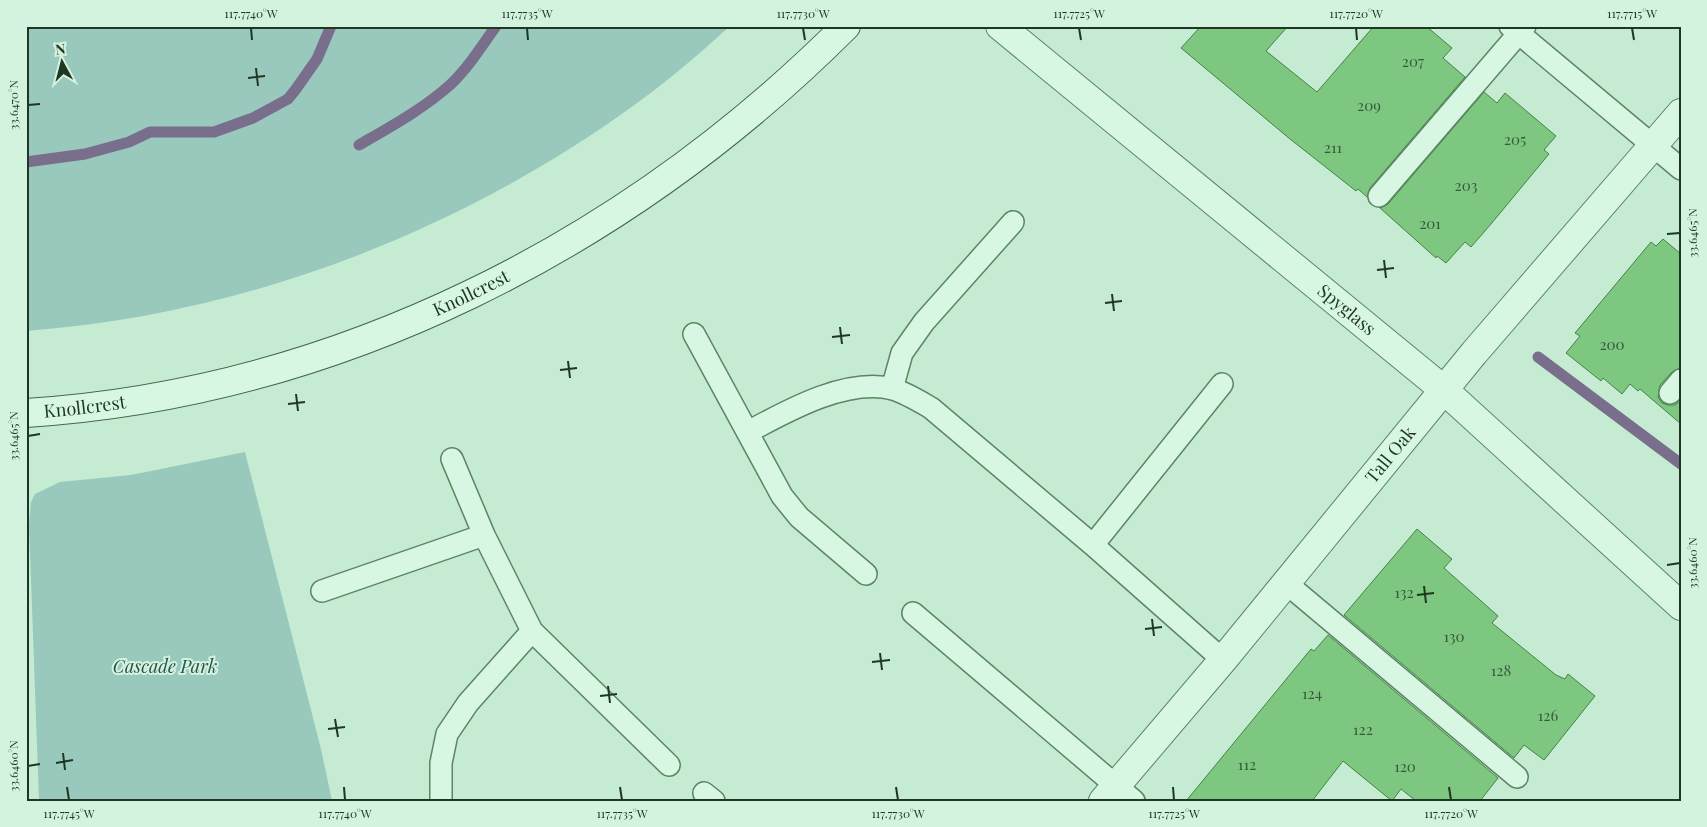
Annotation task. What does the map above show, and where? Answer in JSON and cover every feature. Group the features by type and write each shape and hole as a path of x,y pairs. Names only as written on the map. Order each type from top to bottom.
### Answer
{"street":[{"name":"Knollcrest","path":"26,413 145,399 248,376 369,337 478,292 572,241 689,164 771,97 846,26"},
{"name":"Spyglass","path":"1000,26 1444,390 1681,606"},
{"name":"Tall Oak","path":"1118,796 1223,660 1444,390 1681,113"}],"lane":[{"path":"1379,196 1518,29 1681,169"},
{"path":"892,389 902,353 924,322 1013,222"},
{"path":"694,334 782,496 799,517 866,574"},
{"path":"1093,545 1222,384"},
{"path":"748,432 796,406 823,396 874,387 892,389 913,397 931,408 1093,545 1223,660"},
{"path":"452,459 484,535 532,631 669,764"},
{"path":"322,591 484,535"},
{"path":"1286,583 1517,777"},
{"path":"913,613 1118,796"},
{"path":"441,801 442,763 447,734 468,703 532,631"}],"green space":[{"path":"26,26 730,26 695,57 633,106 565,151 495,192 421,229 345,260 267,286 188,307 107,322 26,331"},
{"name":"Cascade Park","path":"245,452 321,749 332,801 39,801 29,525 31,502 35,494 60,482 131,475"}],"building":[{"path":"1201,26 1288,26 1266,51 1317,92 1374,26 1426,26 1452,48 1443,58 1465,77 1370,188 1367,197 1358,189 1356,191 1290,139 1181,48"},
{"path":"1484,92 1497,103 1505,93 1556,136 1544,150 1549,154 1491,224 1471,247 1465,242 1446,263 1437,256 1436,258 1380,208 1388,204"},
{"path":"1663,239 1681,254 1681,368 1672,372 1660,385 1658,397 1662,403 1668,405 1675,405 1681,400 1681,424 1640,389 1638,391 1630,384 1622,394 1603,378 1601,381 1566,353 1580,336 1575,333 1651,242 1656,246"},
{"path":"1417,529 1452,559 1444,568 1498,616 1492,623 1556,675 1565,679 1568,674 1595,696 1544,760 1524,745 1514,758 1344,615"},
{"path":"1328,635 1498,778 1480,801 1416,801 1401,789 1392,801 1343,761 1312,801 1186,801 1311,649 1314,651"}],"waterway":[{"path":"26,162 85,154 129,142 150,132 214,132 253,118 288,99 317,59 331,26"},
{"path":"359,145 418,110 440,94 469,64 496,26"},
{"path":"1538,357 1681,464"}]}
